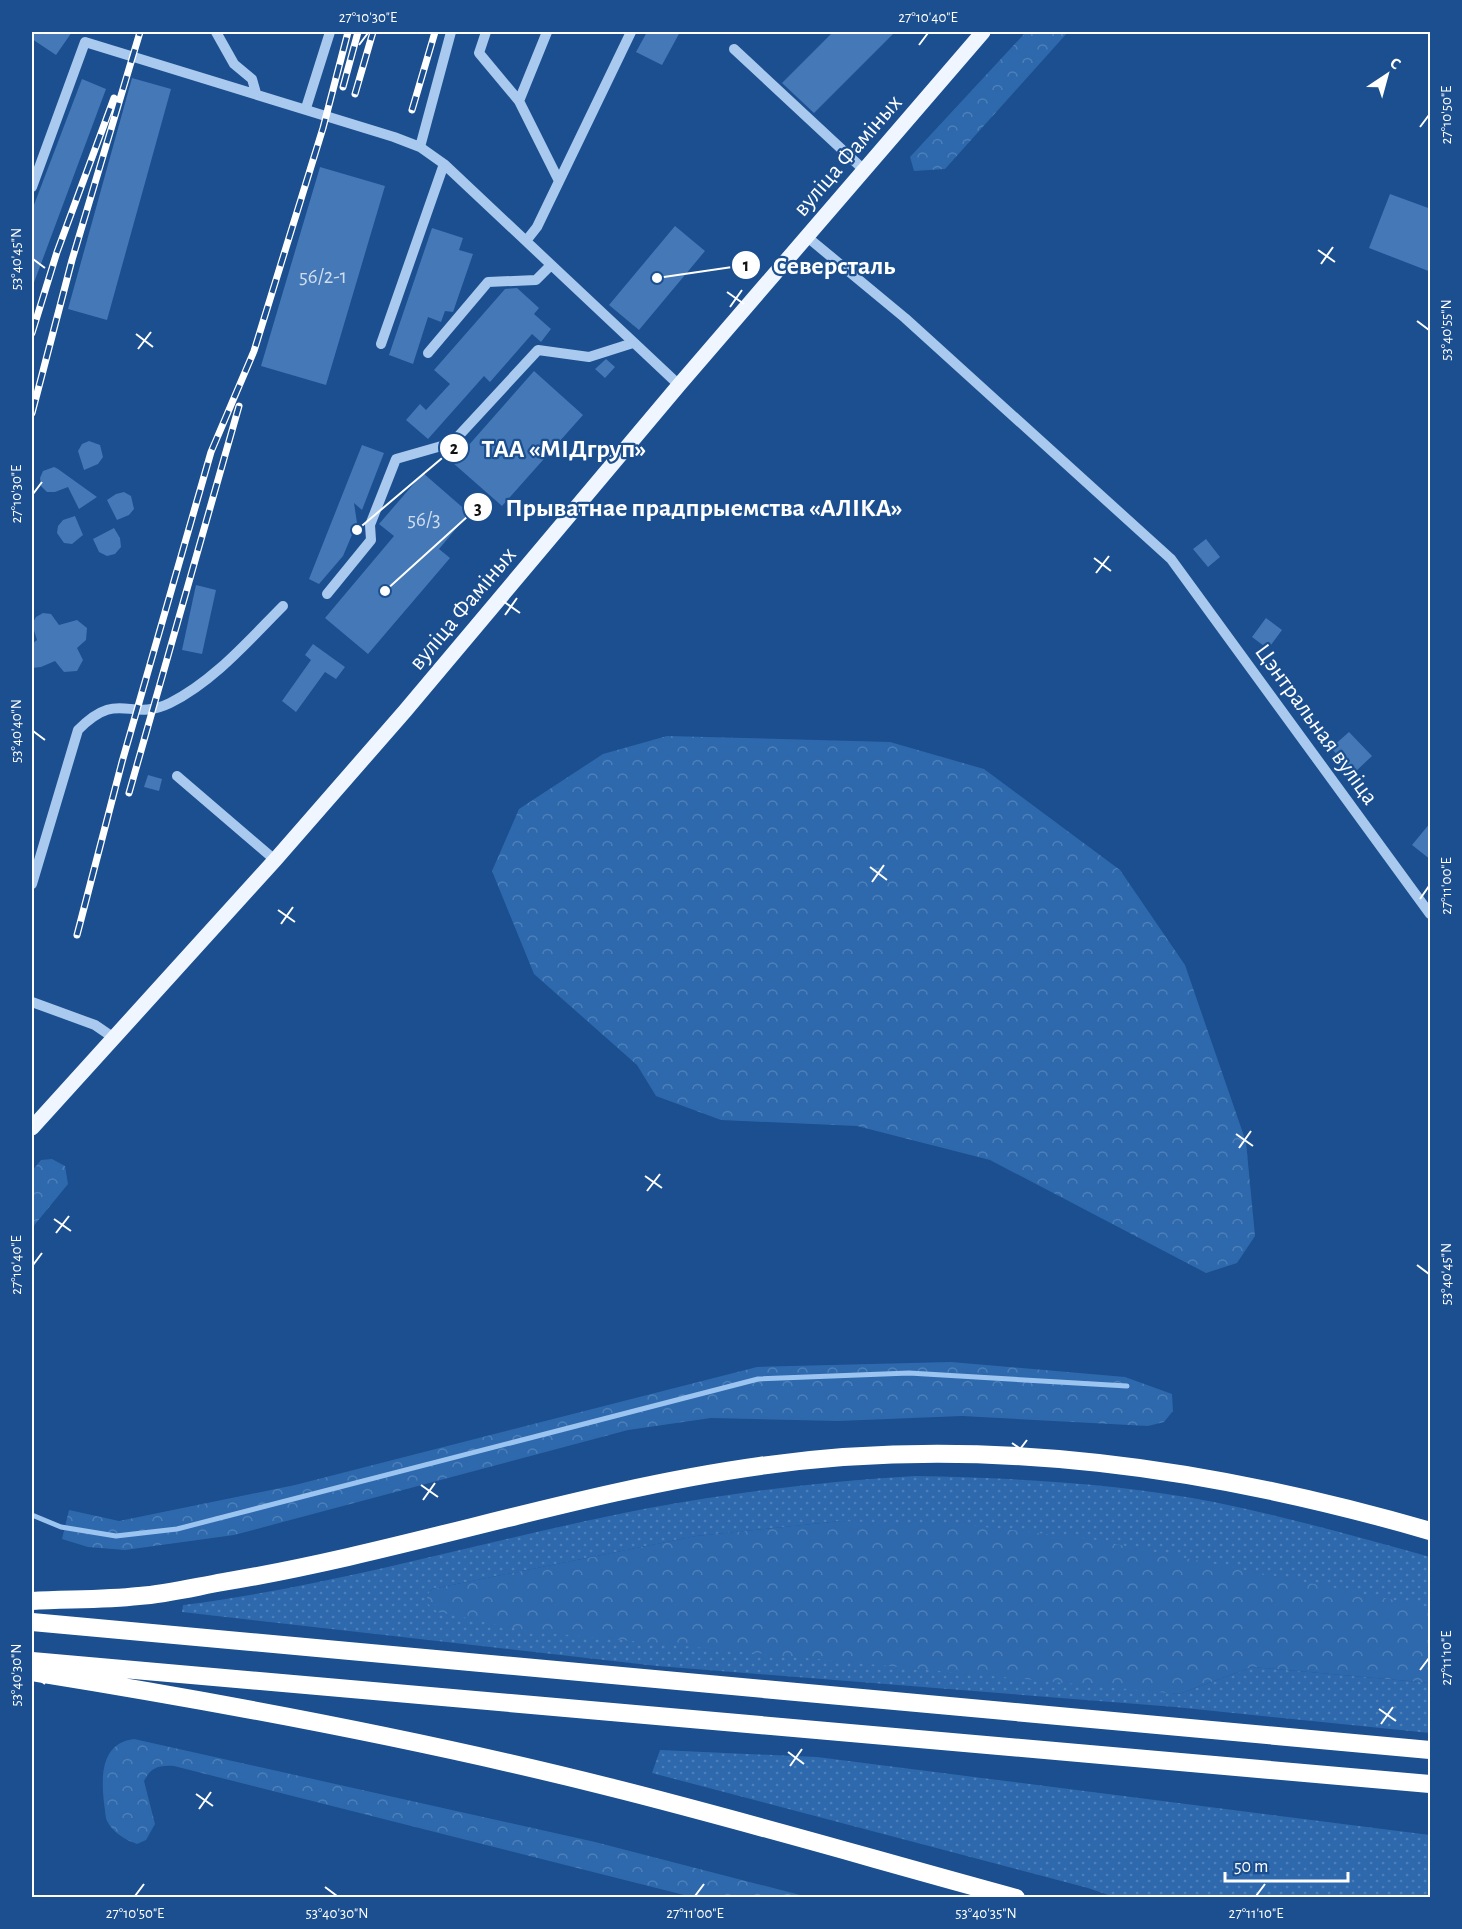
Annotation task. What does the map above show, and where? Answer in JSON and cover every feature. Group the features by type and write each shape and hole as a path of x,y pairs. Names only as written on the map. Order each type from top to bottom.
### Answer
{"highway":[{"path":"32,1601 139,1596 281,1573 649,1485 762,1466 875,1455 1013,1454 1127,1466 1236,1482 1353,1509 1431,1531"},
{"path":"32,1623 1431,1750"},
{"path":"32,1660 1431,1784"},
{"path":"32,1672 200,1699 400,1739 609,1786 1016,1898"}],"main road":[{"name":"вуліца Фаміных","path":"32,1128 276,860 679,385 983,32"}],"street":[{"path":"216,32 234,64 252,79 256,93"},
{"path":"306,108 330,32"},
{"path":"420,147 451,32"},
{"path":"486,32 479,53 519,101 559,181"},
{"path":"519,101 547,32"},
{"path":"526,241 537,227 631,32"},
{"path":"32,187 86,42 306,108 420,147 444,164 679,385"},
{"path":"734,49 864,171"},
{"path":"381,344 444,164"},
{"name":"Цэнтральная вуліца","path":"806,237 905,318 1171,559 1431,914"},
{"path":"429,353 488,282 536,280 551,265"},
{"path":"327,594 371,540 370,525 396,459 452,443 538,350 589,357 633,343"},
{"path":"32,884 78,730 93,715 109,707 149,711 172,702 223,666 283,606"},
{"path":"177,776 276,860"},
{"path":"32,1002 95,1025 114,1038"}],"green space":[{"path":"1026,32 1068,32 945,169 914,171 910,157"},
{"path":"667,736 890,742 984,769 1120,870 1185,965 1246,1142 1255,1236 1237,1263 1206,1273 990,1160 857,1126 721,1120 656,1096 637,1065 534,974 492,871 519,809 603,754"},
{"path":"52,1159 65,1166 68,1184 32,1228 32,1171 41,1160"},
{"path":"951,1362 1125,1377 1172,1394 1173,1411 1164,1422 1148,1426 962,1416 838,1421 711,1418 628,1430 234,1535 125,1550 88,1547 62,1539 69,1510 119,1521 295,1485 757,1367"},
{"path":"915,1476 1027,1480 1140,1490 1269,1514 1430,1557 1430,1609 1315,1585 841,1521 696,1536 432,1589 427,1596 1179,1694 1252,1667 1430,1683 1430,1733 1175,1707 657,1666 182,1612 183,1605 301,1586 649,1508 781,1488"},
{"path":"841,1521 975,1526 1091,1539 1419,1605 1430,1609 1430,1683 1252,1667 1179,1694 528,1631 438,1612 429,1605 427,1596 432,1589 696,1536"},
{"path":"134,1739 595,1842 808,1897 692,1897 174,1766 156,1768 144,1781 155,1824 146,1840 137,1844 120,1835 107,1821 103,1793 103,1772 109,1754 123,1742"},
{"path":"660,1750 817,1757 1430,1835 1430,1897 1114,1897 1088,1888 652,1773"}],"building":[{"path":"32,32 72,32 56,55 32,39"},
{"path":"647,32 680,32 662,65 636,52"},
{"path":"833,32 895,32 814,113 782,83"},
{"path":"132,78 171,89 107,320 68,309"},
{"path":"82,79 106,89 32,288 32,210"},
{"path":"320,167 385,186 326,385 261,366"},
{"path":"1390,194 1431,209 1431,272 1369,248"},
{"path":"675,226 705,251 639,330 609,305"},
{"path":"432,228 463,238 459,250 473,254 453,312 445,311 441,322 428,317 413,364 389,355"},
{"path":"517,288 539,308 534,314 551,329 541,342 532,334 490,382 484,376 428,439 406,420 420,404 426,410 450,384 434,370 505,289"},
{"path":"606,359 615,367 605,378 595,369"},
{"path":"534,371 583,415 502,506 453,463"},
{"path":"89,441 100,445 103,457 98,464 84,470 78,451 82,444"},
{"path":"362,445 384,453 362,510 354,503 357,523 343,556 319,584 309,579"},
{"path":"54,467 97,497 79,509 68,487 55,492 47,492 41,486 40,478 43,471"},
{"path":"423,473 469,513 439,549 450,558 368,654 325,618 394,536 379,524"},
{"path":"124,492 131,496 134,509 129,515 117,520 107,500"},
{"path":"75,516 83,535 72,544 64,543 57,533 58,526 63,520"},
{"path":"114,528 120,538 121,547 115,554 107,556 99,552 93,539"},
{"path":"1206,539 1220,557 1208,567 1193,549"},
{"path":"196,585 216,590 202,654 182,650"},
{"path":"43,613 51,614 59,625 77,620 87,628 86,640 77,648 83,660 77,671 64,672 55,661 32,668 32,644 37,640 32,624 36,617"},
{"path":"1266,618 1282,630 1268,649 1252,637"},
{"path":"313,644 345,667 336,679 325,672 296,712 282,701 311,660 305,655"},
{"path":"1349,732 1372,756 1354,773 1331,748"},
{"path":"148,775 162,779 159,791 144,787"},
{"path":"1431,822 1431,860 1412,845"}],"waterway":[{"path":"32,1515 61,1527 116,1536 177,1529 758,1379 909,1373 1127,1386"}],"railway":[{"path":"32,413 72,260 140,32"},
{"path":"77,935 122,762 211,452 254,351 323,128 348,32"},
{"path":"343,87 358,32"},
{"path":"355,94 373,32"},
{"path":"412,110 435,32"},
{"path":"32,333 57,252 114,98"},
{"path":"129,793 239,406"}],"place":[{"name":"Северсталь","path":"657,278"},
{"name":"ТАА «МІДгруп»","path":"357,530"},
{"name":"Прыватнае прадпрыемства «АЛІКА»","path":"385,591"}]}
